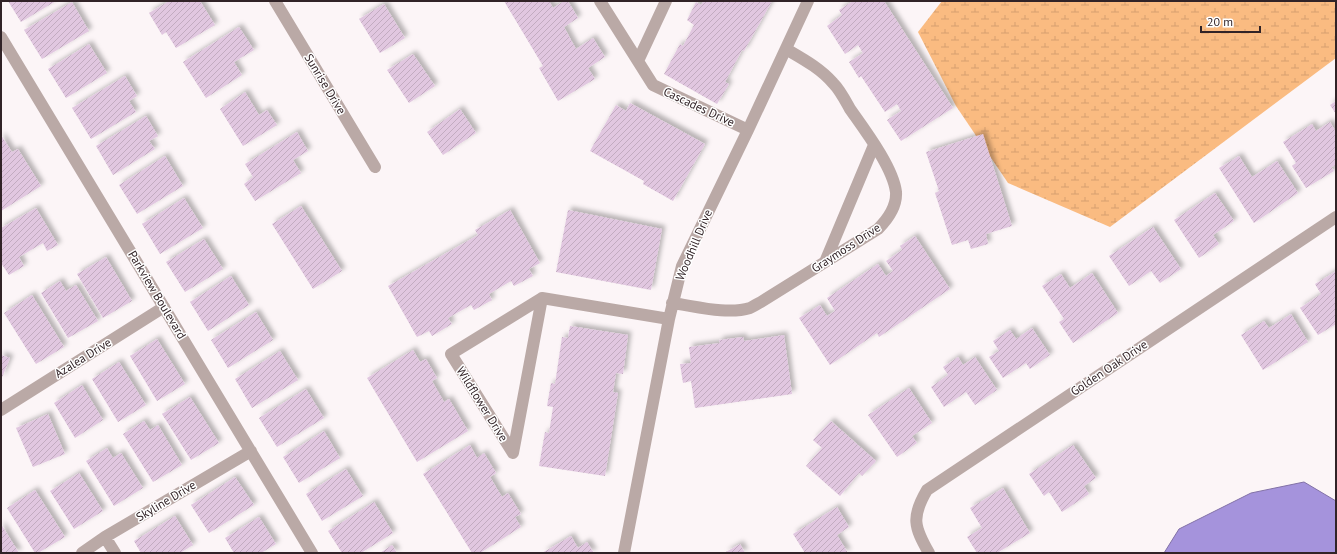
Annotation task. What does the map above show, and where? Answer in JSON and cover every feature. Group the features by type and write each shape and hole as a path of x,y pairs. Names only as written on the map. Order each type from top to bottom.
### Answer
{"street":[{"name":"Sunrise Drive","path":"275,1 375,167"},
{"name":"Cascades Drive","path":"600,1 653,85 748,130"},
{"path":"638,61 666,1"},
{"name":"Woodhill Drive","path":"624,553 672,303 682,266 748,130 808,1"},
{"name":"Parkview Boulevard","path":"1,37 312,553"},
{"name":"Graymoss Drive","path":"672,303 720,310 750,308 878,229 888,220 894,207 896,193 892,178 874,145 834,84 813,65 786,49"},
{"path":"825,262 874,145"},
{"name":"Golden Oak Drive","path":"929,553 921,539 916,525 916,512 927,490 1336,217"},
{"path":"542,298 669,319"},
{"name":"Wildflower Drive","path":"542,298 514,445 513,453 451,354 542,298"},
{"name":"Azalea Drive","path":"1,410 164,306"},
{"name":"Skyline Drive","path":"82,553 106,537 251,451"},
{"path":"106,537 115,553"}],"green space":[{"path":"942,1 1336,1 1336,58 1110,227 1008,183 956,106 918,32"}],"shaded area":[{"path":"1304,482 1336,501 1336,553 1164,553 1179,529 1251,493"}],"building":[{"path":"8,1 56,1 21,22"},
{"path":"169,1 200,1 215,25 176,48 166,32 162,35 149,13"},
{"path":"504,1 549,1 553,8 564,1 568,1 578,18 564,27 576,49 593,38 605,57 588,68 595,79 558,101 539,68 543,66"},
{"path":"704,1 772,1 744,51 742,50 725,82 729,84 717,104 664,74 680,44 683,46 694,25 687,20 696,2 701,5"},
{"path":"853,1 884,1 953,108 901,141 887,120 901,111 897,104 885,112 861,76 859,78 849,62 863,53 858,45 845,54 827,26 842,15 839,10"},
{"path":"72,2 89,31 42,59 24,30"},
{"path":"384,4 405,38 380,53 359,19"},
{"path":"239,27 254,50 234,62 242,75 206,98 183,62"},
{"path":"89,44 107,73 66,98 48,69"},
{"path":"413,54 435,86 409,103 387,70"},
{"path":"125,76 137,96 129,101 136,112 91,139 72,108"},
{"path":"245,92 259,115 267,110 277,125 243,146 220,109"},
{"path":"1336,101 1336,114 1330,105"},
{"path":"630,103 705,144 673,201 643,184 644,181 590,151 616,105 626,111"},
{"path":"460,109 476,133 443,155 427,132"},
{"path":"146,116 158,136 149,141 155,149 113,175 96,146"},
{"path":"1330,122 1336,132 1336,165 1331,167 1334,171 1306,188 1292,166 1296,163 1283,142 1312,124 1316,131"},
{"path":"297,132 308,151 293,160 301,173 255,201 244,184 253,177 245,164"},
{"path":"983,134 1012,226 986,234 988,244 971,249 968,240 952,245 935,193 939,191 926,152"},
{"path":"1,135 12,152 18,149 41,186 1,211"},
{"path":"165,156 183,186 137,214 119,185"},
{"path":"1239,156 1252,177 1277,161 1298,193 1254,223 1219,168"},
{"path":"1215,193 1234,221 1213,235 1219,244 1199,258 1174,220"},
{"path":"184,198 203,228 160,254 142,224"},
{"path":"301,206 342,271 313,289 272,224"},
{"path":"36,208 58,245 47,251 43,243 19,257 24,266 9,275 1,263 1,228"},
{"path":"510,210 540,263 529,269 533,276 514,286 511,281 489,294 492,300 474,310 471,305 448,318 452,324 432,336 429,331 417,337 388,286 478,235 475,230"},
{"path":"568,210 662,229 651,290 556,272"},
{"path":"1153,227 1181,269 1160,283 1151,271 1129,286 1109,256"},
{"path":"915,236 950,289 879,337 877,333 830,365 799,318 820,305 827,316 835,311 827,298 878,264 886,276 893,271 886,261 902,250 900,246"},
{"path":"204,239 223,269 185,292 166,262"},
{"path":"106,257 132,301 103,318 77,274"},
{"path":"1336,271 1336,324 1318,335 1300,308 1321,294 1315,284"},
{"path":"1092,273 1118,313 1073,343 1059,322 1064,319 1042,286 1061,274 1070,288"},
{"path":"231,276 249,305 208,331 190,302"},
{"path":"60,281 66,291 76,285 98,321 68,338 41,293"},
{"path":"32,295 64,347 36,364 4,313"},
{"path":"256,312 273,340 228,368 211,340"},
{"path":"1291,314 1308,342 1263,370 1241,335 1264,321 1269,328"},
{"path":"570,326 628,335 623,374 616,373 613,392 618,393 605,476 539,466 545,432 549,433 553,407 547,406 551,383 555,384 562,337 568,338"},
{"path":"1032,328 1050,355 1030,369 1026,363 1003,378 989,357 999,351 993,341 1010,330 1016,339"},
{"path":"784,335 792,394 695,408 691,381 683,383 680,364 691,363 689,347 720,343 719,340 743,337 744,341"},
{"path":"157,339 185,384 157,401 130,356"},
{"path":"413,350 420,362 426,359 437,378 432,381 444,402 449,399 468,431 417,462 367,378"},
{"path":"280,351 298,380 252,408 235,379"},
{"path":"1,355 10,358 1,380"},
{"path":"958,357 963,365 975,357 997,390 975,405 966,392 944,407 931,387 948,375 943,367"},
{"path":"119,362 146,405 118,422 92,379"},
{"path":"82,385 103,420 75,438 54,403"},
{"path":"909,388 932,423 912,436 917,443 897,457 868,415"},
{"path":"306,389 324,418 277,447 259,418"},
{"path":"190,397 219,443 191,460 162,414"},
{"path":"48,414 65,454 33,467 16,428"},
{"path":"144,421 150,430 158,425 182,465 153,482 123,434"},
{"path":"831,421 876,461 862,476 859,473 840,496 806,466 822,448 813,440"},
{"path":"324,431 340,458 299,483 283,457"},
{"path":"470,445 477,458 484,453 496,473 490,477 502,497 508,493 521,514 515,517 521,527 480,553 472,553 423,474"},
{"path":"1073,445 1096,478 1084,486 1089,494 1062,512 1049,492 1044,496 1029,474"},
{"path":"107,448 113,458 121,453 143,488 114,506 86,461"},
{"path":"346,469 363,496 322,521 306,494"},
{"path":"79,473 103,511 74,529 50,491"},
{"path":"235,477 254,505 209,533 191,505"},
{"path":"1003,488 1030,533 997,553 977,553 967,537 982,528 970,508"},
{"path":"35,490 65,537 38,553 35,553 7,508"},
{"path":"374,502 393,533 361,553 342,553 328,531"},
{"path":"837,507 849,527 837,535 848,553 805,553 793,534"},
{"path":"175,516 193,545 180,553 141,553 134,541"},
{"path":"259,517 276,544 261,553 234,553 225,538"},
{"path":"1,524 19,553 1,553"},
{"path":"571,536 578,548 587,542 594,553 542,553"},
{"path":"740,544 745,553 724,553"},
{"path":"392,545 397,553 380,553"}]}
